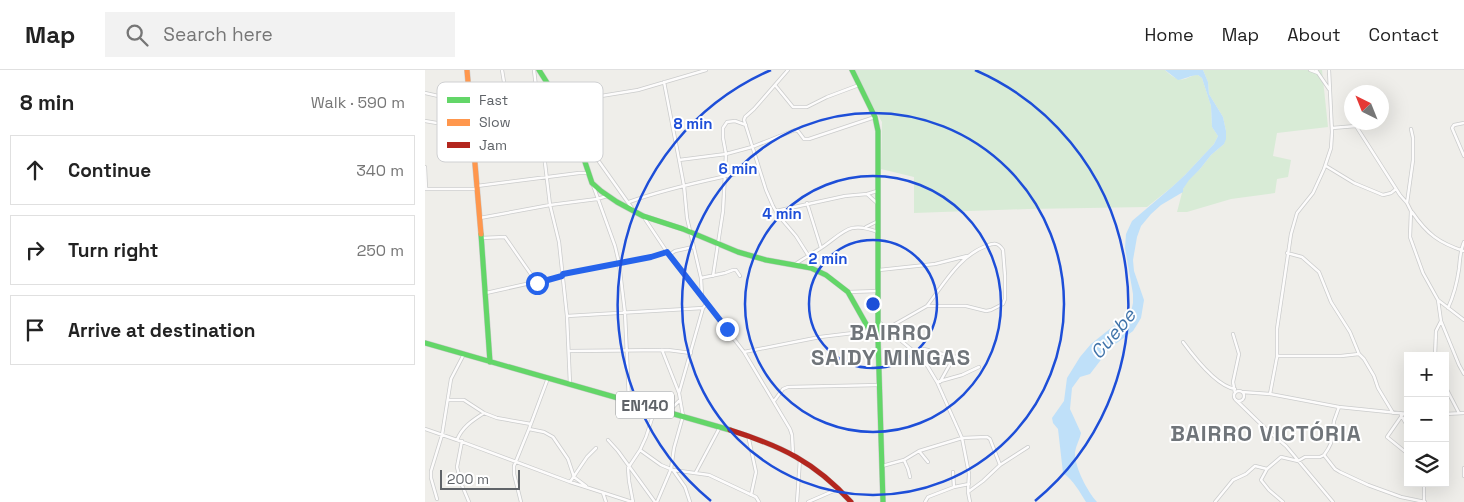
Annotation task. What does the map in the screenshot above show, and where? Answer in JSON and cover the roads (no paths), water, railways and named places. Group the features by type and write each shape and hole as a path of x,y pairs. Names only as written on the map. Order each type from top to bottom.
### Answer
{"street":[{"path":"539,70 546,82"},
{"path":"603,96 616,92 638,90 706,70"},
{"path":"788,70 745,117 752,146 773,206 809,255"},
{"path":"853,70 875,117 878,131 877,232 879,291 877,339 883,502"},
{"path":"1310,70 1317,72 1329,89"},
{"path":"1270,394 1277,356 1277,329 1291,234 1297,213 1313,193 1326,166 1331,148 1332,128 1329,70"},
{"path":"664,82 684,186 687,218 701,278 703,298"},
{"path":"658,84 664,88"},
{"path":"775,85 793,107 807,107 859,85"},
{"path":"679,160 726,154 795,130 804,139 809,139 875,117"},
{"path":"713,276 723,211 726,154 723,128 725,123 731,120 746,125"},
{"path":"1464,123 1454,125 1452,128 1464,156"},
{"path":"1332,128 1356,126 1421,226 1433,237 1448,246 1462,251"},
{"path":"1407,203 1413,160 1411,129"},
{"path":"475,162 490,362"},
{"path":"545,162 563,275 569,351 569,384"},
{"path":"586,162 619,263 625,313 629,401"},
{"path":"600,162 635,212"},
{"path":"1326,166 1354,183 1383,194 1391,193 1396,189"},
{"path":"425,167 426,189 477,187 589,173"},
{"path":"629,202 659,192 741,174 759,168"},
{"path":"593,183 609,196 643,216 766,260 818,271 835,281 848,292 877,339"},
{"path":"777,210 845,196 877,192"},
{"path":"867,194 877,203"},
{"path":"479,218 609,196"},
{"path":"807,203 821,248"},
{"path":"1411,211 1409,228 1412,245 1423,273 1437,300 1441,321 1464,374"},
{"path":"643,216 668,253 744,352 790,429 793,454"},
{"path":"866,227 878,221"},
{"path":"793,265 849,228 866,227 877,232"},
{"path":"481,238 505,237 537,283"},
{"path":"1448,308 1457,286 1464,242"},
{"path":"888,328 927,306 949,275 979,248 993,243 1001,246 1005,276 1005,302 998,307 986,311 966,306 927,306"},
{"path":"485,294 693,247"},
{"path":"1287,253 1302,256 1319,272 1331,302 1350,332 1359,354 1374,376 1393,413"},
{"path":"879,270 935,264 969,256"},
{"path":"701,278 733,270 736,270 739,276"},
{"path":"714,272 717,275"},
{"path":"848,292 879,291"},
{"path":"1437,300 1464,320"},
{"path":"608,440 656,502 672,470 674,448 683,416 679,393 703,308 707,302"},
{"path":"567,316 703,308"},
{"path":"878,321 918,355 939,382 962,438 969,474 968,492 970,502"},
{"path":"1435,352 1436,331 1441,321"},
{"path":"744,352 820,337 870,330"},
{"path":"1233,334 1239,354 1233,382 1236,400 1286,446 1333,502"},
{"path":"1183,342 1191,354 1220,382 1235,391 1270,394 1339,408 1402,414"},
{"name":"EN140","path":"425,343 748,435 800,458 839,488 851,502"},
{"path":"918,355 922,350 929,349 954,357 963,355"},
{"path":"569,351 662,350 691,353"},
{"path":"662,350 679,393"},
{"path":"437,499 431,471 442,435 451,379 464,354"},
{"path":"1277,356 1341,356 1359,354"},
{"path":"939,382 954,357"},
{"path":"939,382 979,367"},
{"path":"522,501 514,474 515,461 548,378"},
{"path":"774,401 783,389 788,387 880,386"},
{"path":"1242,392 1242,407"},
{"path":"1236,400 1238,401 1243,398 1249,392"},
{"path":"1449,394 1459,413"},
{"path":"448,400 467,401 484,413 497,418 531,424"},
{"path":"668,412 679,400"},
{"path":"425,429 570,482 633,502 627,470 640,450 656,408"},
{"path":"1283,502 1261,480 1267,468 1281,457 1298,461 1305,457 1320,457 1324,455 1331,445 1334,421 1339,408"},
{"path":"457,440 466,426 484,413"},
{"path":"1449,414 1464,413"},
{"path":"1402,414 1404,418"},
{"path":"1402,414 1387,437 1404,451"},
{"path":"696,472 720,427"},
{"path":"529,429 544,432 553,437 568,459 574,477 589,488"},
{"path":"748,435 756,467 751,495"},
{"path":"883,466 904,460 919,451 962,438 989,438 1001,465"},
{"path":"462,441 457,467 469,502"},
{"path":"968,492 1028,446"},
{"path":"570,482 587,457 596,448"},
{"path":"640,450 661,465 672,470 709,475 751,495 758,499 759,502"},
{"path":"919,451 928,462"},
{"path":"1324,455 1335,468 1347,476 1393,494 1424,502 1424,487"},
{"path":"797,502 800,458"},
{"path":"904,460 911,477"},
{"path":"1215,502 1233,480 1247,474 1255,466 1267,468"},
{"path":"1464,468 1464,476"},
{"path":"672,470 685,487 690,502"},
{"path":"953,472 954,487"},
{"path":"925,502 928,498 954,487 969,484"},
{"path":"808,502 839,488"},
{"path":"603,493 605,502"}],"water":[{"name":"Cuebe","path":"1165,70 1203,70 1208,82 1209,94 1223,117 1226,139 1224,144 1211,155 1189,180 1183,192 1161,205 1141,226 1133,260 1134,271 1144,300 1141,318 1133,331 1110,348 1090,374 1080,377 1072,388 1070,409 1081,433 1075,458 1085,485 1097,502 1086,502 1073,483 1063,473 1058,429 1053,423 1052,418 1064,401 1067,378 1080,357 1091,344 1131,312 1133,294 1125,248 1126,234 1132,221 1185,175 1214,144 1218,136 1212,127 1211,106 1202,78 1195,75 1178,80"}],"district":[{"name":"BAIRRO SAIDY MINGAS","path":"891,344"},
{"name":"BAIRRO VICTÓRIA","path":"1266,433"}]}
